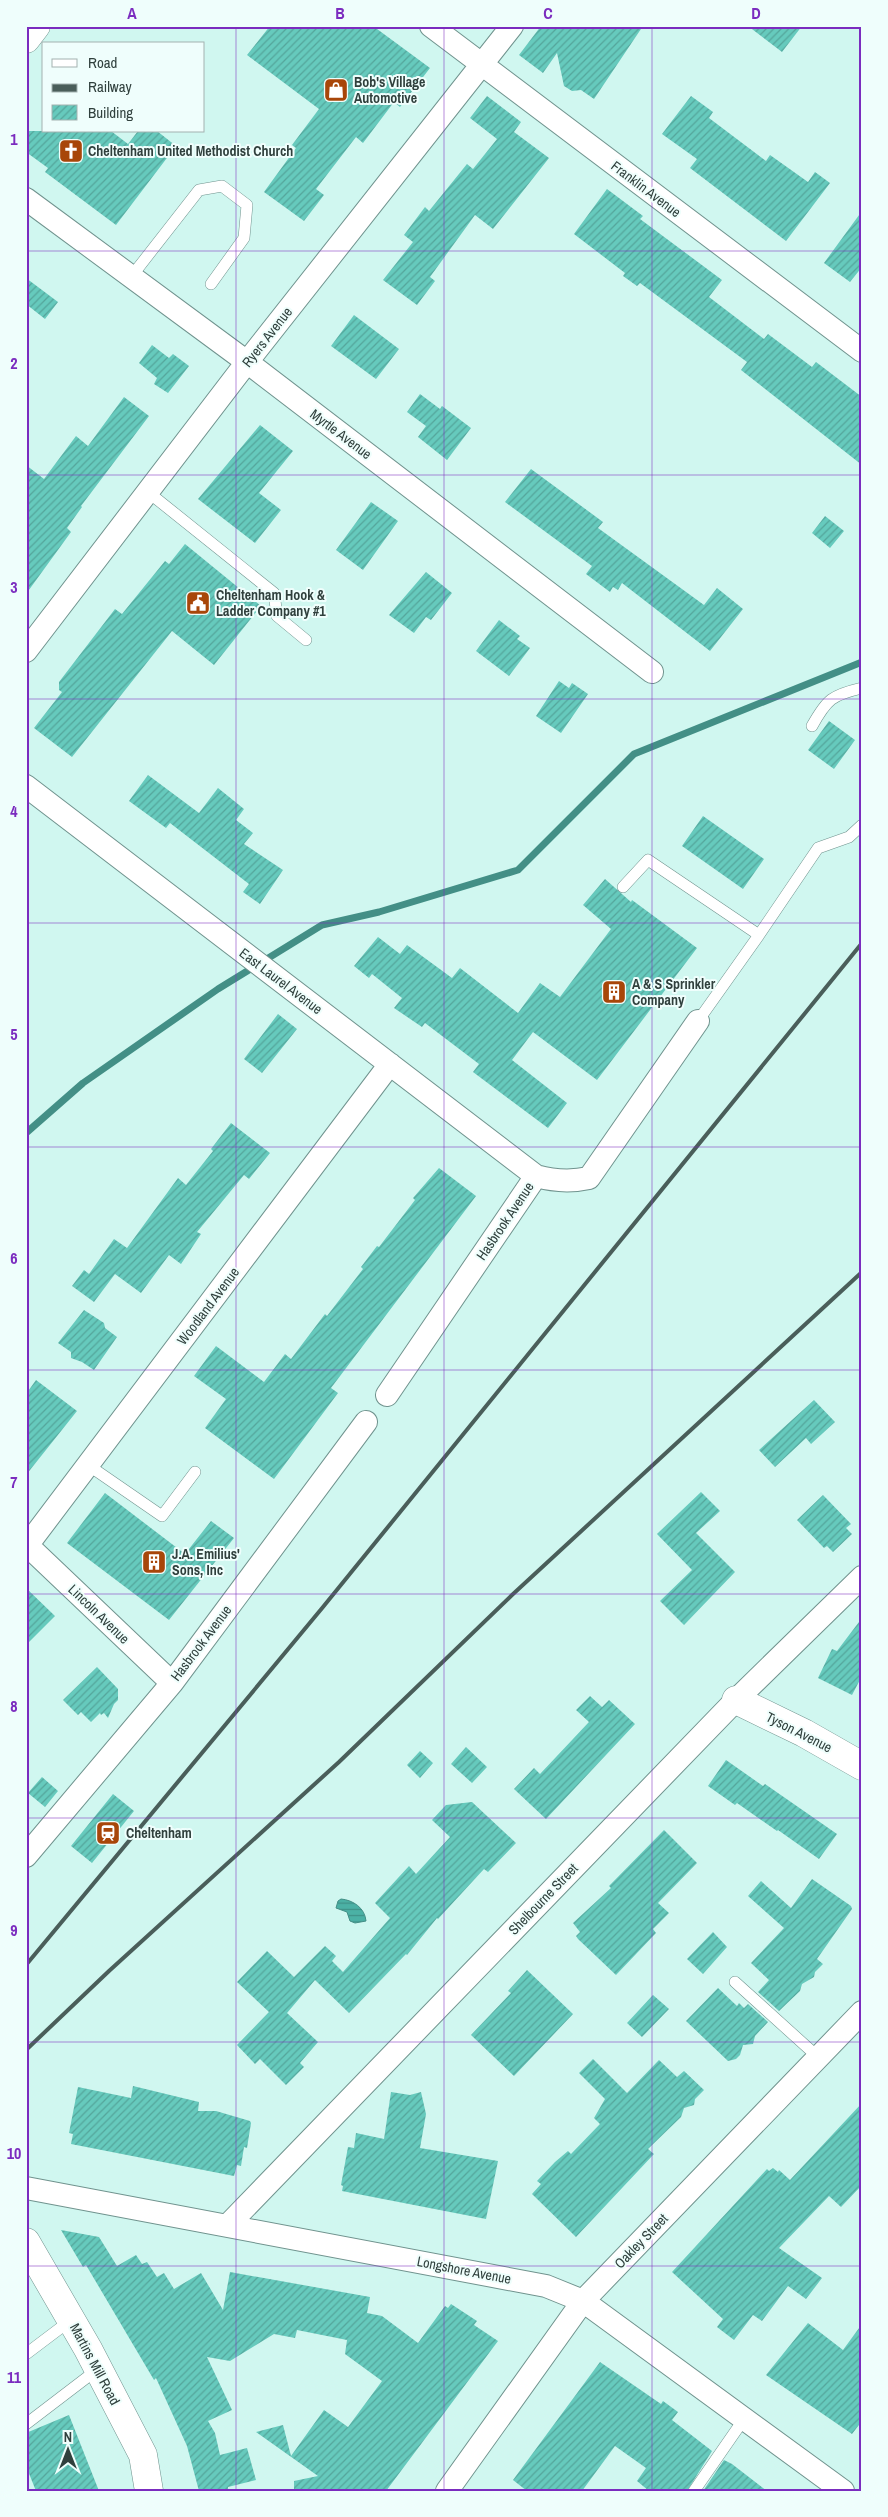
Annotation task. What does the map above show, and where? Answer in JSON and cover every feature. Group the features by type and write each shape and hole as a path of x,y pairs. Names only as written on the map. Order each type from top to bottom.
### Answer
{"street":[{"path":"26,39 36,26"},
{"name":"Franklin Avenue","path":"431,26 862,351"},
{"name":"Ryers Avenue","path":"26,651 247,362 512,26"},
{"name":"Myrtle Avenue","path":"26,199 247,362 652,672"},
{"name":"East Laurel Avenue","path":"26,786 536,1176"},
{"name":"Hasbrook Avenue","path":"388,1395 536,1176 554,1180 576,1181 589,1178 698,1021"},
{"name":"Woodland Avenue","path":"27,1546 390,1064"},
{"name":"Hasbrook Avenue","path":"26,1856 172,1683 366,1422"},
{"name":"Lincoln Avenue","path":"27,1546 172,1683"},
{"name":"Shelbourne Street","path":"228,2225 736,1700 862,1577"},
{"name":"Tyson Avenue","path":"736,1700 804,1733 862,1766"},
{"name":"Oakley Street","path":"447,2491 583,2301 862,2012"},
{"name":"Longshore Avenue","path":"26,2188 546,2286 583,2301 843,2491"},
{"name":"Martins Mill Road","path":"26,2242 98,2369 143,2455 149,2491"}],"lane":[{"path":"131,277 199,190 222,186 247,205 244,238 212,284"},
{"path":"148,492 274,593 277,616 306,640"},
{"path":"812,726 824,704 844,692 862,688"},
{"path":"698,1021 818,848 849,837 862,825"},
{"path":"623,886 648,860 759,935"},
{"path":"88,1465 162,1516 196,1472"},
{"path":"735,1982 818,2057"},
{"path":"26,2354 71,2320"},
{"path":"26,2424 98,2369"},
{"path":"694,2491 744,2419"}],"water":[{"path":"341,1899 350,1901 358,1906 363,1912 366,1921 355,1923 350,1921 347,1912 336,1908 338,1901"}],"building":[{"path":"270,26 373,26 430,68 400,107 394,102 363,143 356,137 316,189 324,195 304,221 264,192 296,148 292,145 319,109 247,55"},
{"path":"541,26 643,26 594,99 581,90 572,91 564,86 557,53 543,73 519,55"},
{"path":"748,26 802,26 782,52"},
{"path":"487,96 521,122 514,132 549,158 493,229 475,215 430,277 435,281 417,305 383,280 413,242 404,235 425,207 429,211 467,164 473,169 497,139 470,118"},
{"path":"691,96 713,112 709,118 766,161 770,155 808,182 815,172 830,183 786,241 690,168 697,159 662,134"},
{"path":"26,131 112,132 128,144 137,132 158,132 176,146 116,225 45,172 48,168 26,152"},
{"path":"607,189 643,216 640,219 722,280 709,297 764,339 768,334 812,367 816,362 862,397 862,465 741,370 747,362 640,283 637,286 623,276 625,273 574,234"},
{"path":"862,211 862,267 850,282 824,263"},
{"path":"26,278 58,302 45,319 26,304"},
{"path":"354,315 399,349 376,379 331,346"},
{"path":"152,345 169,358 173,354 189,366 168,393 154,384 157,378 139,363"},
{"path":"420,394 440,409 442,406 471,428 447,460 418,437 426,426 407,412"},
{"path":"124,397 149,416 81,506 67,528 71,532 26,594 26,465 44,479 76,436 88,446"},
{"path":"260,425 293,451 259,493 281,510 255,543 198,499"},
{"path":"531,469 603,522 598,528 704,605 717,588 743,609 710,651 622,583 618,590 613,587 610,592 586,574 592,566 505,502"},
{"path":"371,502 398,521 363,570 336,550"},
{"path":"825,516 844,531 830,548 812,533"},
{"path":"185,544 261,606 214,665 172,631 72,757 34,728 62,692 59,690 59,682 115,609 122,614 165,561 169,564"},
{"path":"426,572 452,593 431,620 426,617 414,633 389,615"},
{"path":"499,620 520,636 517,639 530,648 509,676 476,651"},
{"path":"559,681 569,688 572,683 588,694 561,733 536,716"},
{"path":"829,721 855,740 834,769 808,750"},
{"path":"148,775 199,813 218,788 244,809 236,820 253,833 244,844 283,870 260,904 243,892 249,884 170,823 166,828 129,801"},
{"path":"703,816 764,859 743,889 682,846"},
{"path":"605,879 631,902 632,900 697,948 597,1080 533,1032 512,1060 567,1103 548,1128 473,1072 479,1064 425,1023 422,1027 394,1008 402,998 372,974 369,978 354,966 378,937 400,954 407,945 452,978 460,968 518,1013 540,983 560,997 611,929 583,905"},
{"path":"278,1014 297,1029 262,1073 244,1059"},
{"path":"231,1123 270,1153 249,1179 244,1175 197,1232 201,1234 181,1264 169,1255 141,1293 115,1274 94,1302 72,1286 84,1270 89,1274 114,1239 127,1248 178,1178 186,1185 213,1151 211,1149"},
{"path":"439,1168 476,1196 331,1388 338,1393 274,1479 205,1428 226,1399 194,1376 216,1346 264,1382 285,1354 291,1359 325,1314 327,1316 363,1269 361,1267 415,1200 413,1198"},
{"path":"84,1310 104,1323 105,1328 117,1337 94,1370 82,1362 71,1358 71,1352 58,1343"},
{"path":"36,1380 77,1411 26,1475 26,1394"},
{"path":"814,1400 835,1422 811,1444 806,1438 775,1467 759,1450"},
{"path":"701,1492 720,1511 696,1533 735,1572 684,1625 660,1601 692,1570 657,1534"},
{"name":"J.A. Emilius' Sons, Inc","path":"105,1493 185,1554 211,1521 234,1538 169,1620 67,1543"},
{"path":"823,1495 851,1524 846,1528 852,1534 833,1552 827,1546 824,1548 797,1520"},
{"path":"26,1588 55,1616 26,1645"},
{"path":"862,1618 862,1676 852,1695 818,1678 832,1649 837,1651"},
{"path":"97,1667 118,1689 118,1700 114,1704 108,1718 104,1713 101,1715 100,1713 91,1722 81,1712 78,1715 63,1700"},
{"path":"590,1696 602,1707 609,1700 635,1724 546,1819 514,1789 534,1768 540,1774 589,1722 576,1710"},
{"path":"466,1747 487,1767 472,1783 451,1764"},
{"path":"420,1751 433,1763 420,1778 407,1765"},
{"path":"726,1760 763,1786 765,1784 837,1834 819,1859 737,1803 735,1805 708,1786"},
{"path":"42,1777 58,1791 45,1807 28,1793"},
{"path":"113,1794 134,1811 92,1863 71,1846"},
{"path":"472,1802 516,1843 488,1872 484,1869 437,1918 407,1955 349,2013 315,1980 287,2013 318,2042 300,2063 304,2067 286,2085 260,2059 255,2064 237,2045 269,2012 237,1982 267,1951 294,1977 325,1946 336,1956 332,1961 343,1972 390,1918 375,1903 409,1866 416,1874 450,1837 432,1820 446,1805"},
{"path":"664,1830 697,1863 658,1903 669,1913 653,1929 656,1933 616,1975 578,1939 576,1936 580,1932 573,1923 611,1888 609,1886"},
{"path":"812,1879 851,1906 852,1909 817,1959 823,1964 815,1972 814,1977 802,1984 800,1991 779,2011 758,1992 769,1980 751,1963 784,1928 748,1896 761,1881 791,1908"},
{"path":"713,1932 727,1947 703,1974 687,1959"},
{"path":"527,1970 573,2014 514,2076 471,2035 511,1993 508,1991"},
{"path":"718,1988 737,2006 739,2003 744,2008 748,2004 768,2022 755,2036 753,2044 743,2045 740,2055 736,2059 728,2061 686,2021"},
{"path":"653,1995 669,2009 642,2037 627,2023"},
{"path":"593,2059 627,2093 659,2060 677,2077 684,2071 704,2090 695,2099 694,2105 684,2108 681,2117 648,2149 654,2154 576,2237 532,2194 541,2184 537,2181 555,2162 568,2151 571,2154 600,2124 594,2118 605,2099 579,2073"},
{"path":"133,2086 199,2102 198,2111 216,2111 250,2121 247,2148 244,2147 241,2166 237,2165 234,2176 71,2144 73,2134 69,2133 78,2087 131,2098"},
{"path":"391,2092 410,2095 421,2092 426,2114 420,2148 498,2161 486,2219 342,2191 343,2186 341,2185 348,2147 354,2148 356,2133 384,2139"},
{"path":"862,2103 862,2185 841,2207 829,2196 779,2248 822,2278 806,2299 788,2286 762,2321 753,2315 734,2340 717,2327 723,2319 672,2272 767,2169 769,2171 773,2168 778,2172 779,2170 790,2180"},
{"path":"61,2230 99,2237 117,2266 136,2255 142,2264 147,2262 157,2277 164,2273 174,2289 201,2273 223,2310 230,2272 370,2297 367,2313 382,2316 418,2343 445,2306 448,2308 451,2304 477,2321 474,2325 498,2341 386,2491 294,2491 294,2481 318,2476 256,2432 283,2425 291,2456 324,2410 348,2427 382,2381 345,2354 347,2340 297,2330 295,2338 274,2334 230,2361 207,2357 232,2410 208,2421 215,2433 220,2455 247,2448 256,2480 228,2487 228,2491 199,2491 187,2446 156,2378 154,2380 86,2265 83,2267"},
{"path":"808,2323 843,2350 862,2324 862,2421 852,2434 766,2375"},
{"path":"600,2362 661,2404 663,2401 678,2412 672,2420 712,2451 687,2491 649,2491 637,2481 646,2468 615,2446 582,2491 527,2491 513,2480"},
{"path":"69,2415 99,2491 36,2491 26,2466 26,2433"},
{"path":"724,2460 732,2464 767,2491 703,2491"}],"waterway":[{"path":"26,1133 83,1083 218,989 322,925 379,912 518,870 634,754 862,662"}],"railway":[{"path":"26,1965 323,1607 862,943"},
{"path":"26,2050 109,1971 339,1762 512,1595 862,1272"}],"place":[{"name":"Bob's Village Automotive","path":"336,90"},
{"name":"Cheltenham United Methodist Church","path":"71,151"},
{"name":"Cheltenham Hook & Ladder Company #1","path":"198,603"},
{"name":"A & S Sprinkler Company","path":"614,992"},
{"name":"J.A. Emilius' Sons, Inc","path":"154,1562"},
{"name":"Cheltenham","path":"108,1833"}]}
